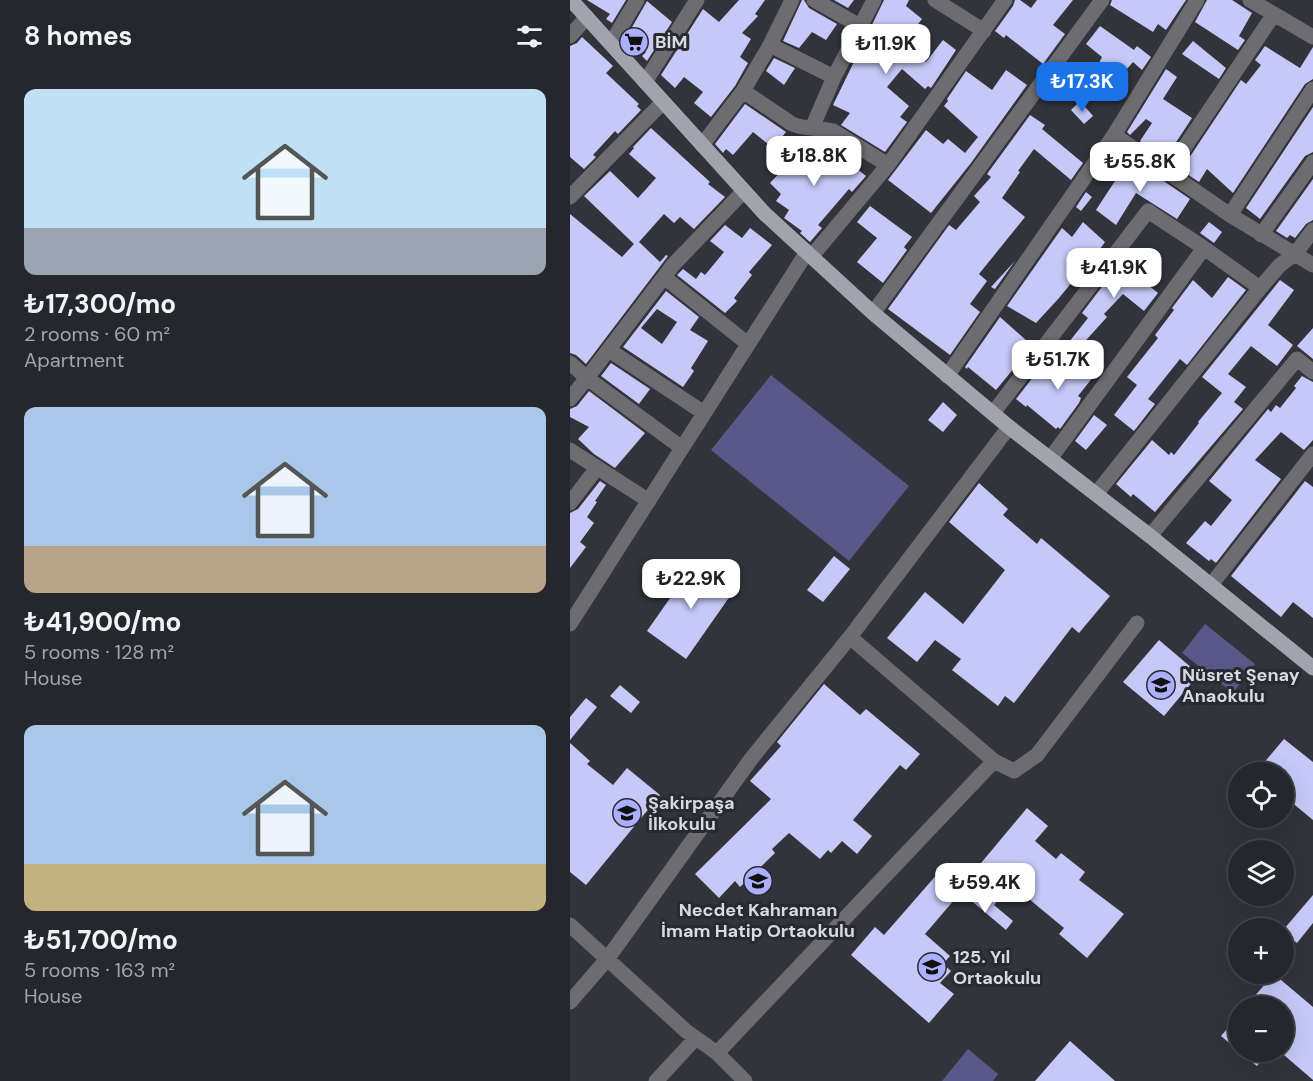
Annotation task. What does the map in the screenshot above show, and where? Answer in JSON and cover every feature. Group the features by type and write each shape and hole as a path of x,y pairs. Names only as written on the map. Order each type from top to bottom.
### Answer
{"main road":[{"path":"570,0 764,213 873,313 1009,427 1150,536 1313,668"}],"street":[{"path":"611,43 637,0"},
{"path":"645,82 698,0"},
{"path":"702,145 743,91 770,45 792,0"},
{"path":"814,0 860,26"},
{"path":"812,128 834,77 874,0"},
{"path":"935,0 984,31"},
{"path":"570,624 748,344 809,255 888,165 1005,0"},
{"path":"873,313 1102,0"},
{"path":"947,376 1114,135 1197,0"},
{"path":"1250,0 1313,37"},
{"path":"1168,172 1274,14"},
{"path":"570,36 587,17"},
{"path":"770,45 834,77"},
{"path":"1230,215 1313,89"},
{"path":"743,91 792,124 798,127 834,131 888,165"},
{"path":"570,197 663,102"},
{"path":"1114,135 1230,215 1313,265"},
{"path":"1261,235 1313,162"},
{"path":"570,399 664,277 744,191"},
{"path":"993,413 1148,211 1260,288"},
{"path":"1096,494 1260,288 1280,265 1295,254 1313,230"},
{"path":"1050,459 1204,248"},
{"path":"664,277 748,344"},
{"path":"609,350 704,413"},
{"path":"1150,536 1297,359 1313,372"},
{"path":"570,363 682,448"},
{"path":"570,1002 608,958 751,759 850,637 1009,427"},
{"path":"570,450 648,501"},
{"path":"1211,585 1313,454"},
{"path":"570,503 597,468"},
{"path":"850,637 994,760 1014,771 1036,755 1137,623"},
{"path":"717,1053 994,760"},
{"path":"570,925 696,1038 717,1053 730,1076 745,1081"},
{"path":"656,1081 696,1038"}],"shaded area":[{"path":"771,375 909,486 849,561 711,450"},
{"path":"1205,624 1255,664 1233,693 1182,653"},
{"path":"968,1049 998,1074 993,1081 942,1081"}],"building":[{"path":"587,0 626,0 612,23 606,19 610,14"},
{"path":"739,0 765,0 755,14 758,16 742,33 751,39 740,57 748,63 735,86 711,117 694,103 703,92 684,77 675,88 661,75 703,9 719,22"},
{"path":"802,0 809,8 837,24 826,40 812,32 799,48 783,41"},
{"path":"834,0 854,0 848,8"},
{"path":"884,0 909,0 906,6 922,19 904,42 926,62 943,40 956,50 931,88 928,86 925,89 902,69 887,87 909,106 900,117 907,122 885,152 841,125 850,113 833,105"},
{"path":"1015,0 1020,0 1031,8 1037,0 1073,0 1053,25 1065,34 1043,64 1006,35 1004,38 995,31"},
{"path":"1112,0 1186,0 1166,30 1158,24 1153,32 1110,5"},
{"path":"1207,0 1232,0 1252,13 1239,36 1245,40 1238,50 1195,22"},
{"path":"647,1 672,22 647,61 642,56 646,52 627,36"},
{"path":"1100,26 1134,50 1137,46 1151,57 1142,70 1133,62 1120,77 1111,95 1089,84 1102,57 1086,44"},
{"path":"582,37 613,66 606,73 639,104 637,106 641,110 618,134 615,131 593,155 596,157 584,169 570,157 570,46"},
{"path":"1193,41 1226,68 1219,79 1182,54"},
{"path":"1265,46 1300,68 1313,47 1313,79 1305,84 1233,193 1207,169 1199,182 1181,170 1241,80 1246,84 1261,65 1255,60"},
{"path":"774,58 795,68 784,85 766,71"},
{"path":"1166,69 1177,77 1163,99 1192,118 1165,159 1140,141 1152,123 1146,119 1130,135 1127,132"},
{"path":"1006,70 1027,85 971,163 931,213 888,180 926,130 943,144 948,139 965,153 978,137 944,106 947,99 966,71 992,90"},
{"path":"1080,101 1093,116 1084,124 1071,110"},
{"path":"745,104 786,132 773,148 753,132 733,155 726,149 723,153 715,144"},
{"path":"1313,107 1313,152 1305,156 1260,219 1246,208"},
{"path":"1030,115 1045,125 1042,129 1083,163 1071,180 1034,149 1018,171 1020,172 1002,198 1025,217 979,274 987,281 970,304 980,312 950,355 888,309 949,225 956,230 980,202 974,196 991,177 987,174"},
{"path":"651,128 710,182 708,184 725,197 694,229 680,217 674,223 664,214 639,242 660,262 666,255 668,256 586,364 570,353 570,214 622,257 634,244 584,196 610,171 638,198 656,178 629,154"},
{"path":"812,138 816,138 848,171 852,165 866,176 852,192 849,189 818,225 822,228 810,242 800,233 802,231 784,218 789,210 776,201 781,194 770,183 789,163 792,166"},
{"path":"1130,158 1190,199 1177,219 1136,193 1116,225 1096,210"},
{"path":"1313,179 1313,220 1306,224 1295,238 1290,235 1287,238 1276,231"},
{"path":"1086,192 1092,197 1081,211 1076,207"},
{"path":"870,206 912,237 904,247 907,250 883,283 857,262 877,238 857,222"},
{"path":"1083,222 1105,242 1059,298 1036,323 1007,306 1062,228 1072,237"},
{"path":"1209,222 1222,232 1214,243 1200,233"},
{"path":"725,225 742,238 750,228 772,245 749,272 752,275 734,298 737,301 725,313 677,275 683,269 696,279 701,272 705,275 724,252 710,241"},
{"path":"1123,259 1139,274 1137,276 1158,293 1144,311 1123,294 1104,314 1107,317 1079,348 1069,342 1088,318 1082,313"},
{"path":"1015,261 995,289 991,287"},
{"path":"1228,277 1246,290 1187,365 1180,359 1148,399 1155,404 1134,431 1114,415 1137,385 1127,377 1158,338 1155,335 1193,280 1212,298"},
{"path":"1280,280 1294,290 1268,325 1293,345 1277,366 1251,346 1228,374 1246,387 1234,402 1243,409 1155,512 1133,494 1131,497 1116,484 1152,440 1169,455 1171,452 1174,455 1222,393 1202,377"},
{"path":"666,291 699,317 690,330 708,341 691,368 694,371 683,387 623,347","holes":["657,309 677,322 662,344 641,328"]},
{"path":"1000,317 1027,341 1022,346 1028,351 996,390 965,367"},
{"path":"1313,328 1313,359 1297,346"},
{"path":"1085,355 1101,367 1078,396 1081,398 1079,403 1060,429 1058,427 1056,429 1016,399 1044,363 1046,365 1050,360 1069,375"},
{"path":"611,363 650,389 639,404 601,376"},
{"path":"1302,376 1313,382 1313,440 1304,450 1281,432 1255,460 1281,479 1216,563 1211,559 1209,561 1186,543 1205,521 1211,526 1232,500 1209,481 1268,409 1271,412 1276,405 1280,408 1296,388 1294,386"},
{"path":"589,391 645,433 615,468 594,454 578,439 589,427 570,417 570,409 577,406"},
{"path":"943,402 957,415 943,432 928,420"},
{"path":"1094,415 1107,425 1086,450 1075,441"},
{"path":"600,481 606,485 587,517 594,523 580,542 586,547 570,568 570,513 578,509"},
{"path":"1305,481 1313,487 1313,618 1293,602 1281,617 1231,576"},
{"path":"979,483 1008,509 1003,515 1037,544 1041,538 1110,596 1079,633 1072,627 1014,703 1005,696 998,706 952,670 961,659 935,640 917,662 887,638 925,592 963,624 1005,570 949,522"},
{"path":"834,556 850,569 823,602 807,590"},
{"path":"696,561 735,589 686,659 647,631"},
{"path":"1159,640 1199,674 1164,716 1123,682"},
{"path":"824,684 860,715 866,709 920,754 906,770 900,765 853,820 872,836 857,854 842,841 831,853 828,850 820,859 789,833 772,849 775,853 740,887 735,881 719,898 695,874 771,799 750,781 781,746 777,742"},
{"path":"620,685 640,702 631,713 610,696"},
{"path":"586,698 597,707 570,740 570,717"},
{"path":"1284,739 1313,762 1313,820 1294,804 1294,762 1264,762"},
{"path":"570,743 590,761 587,764 613,785 627,768 660,795 586,885 570,872"},
{"path":"1027,808 1048,826 1035,841 1056,859 1061,853 1085,872 1079,880 1124,914 1087,958 1059,934 1064,928 1011,884 994,905 1013,921 1006,930 961,892 925,934 950,956 943,964 951,971 940,983 954,994 929,1023 851,955 875,927 884,935 946,864 966,881"},
{"path":"1313,895 1313,923 1297,943 1294,941 1293,918"},
{"path":"1265,984 1286,984 1313,1007 1313,1080 1292,1062 1294,1062 1294,996 1255,996"},
{"path":"1228,1028 1228,1042 1221,1036"},
{"path":"1070,1041 1115,1081 1035,1081"}],"place":[{"name":"BİM","path":"634,42"},
{"name":"Nüsret Şenay Anaokulu","path":"1161,685"},
{"name":"Şakirpaşa İlkokulu","path":"627,813"},
{"name":"Necdet Kahraman İmam Hatip Ortaokulu","path":"758,881"},
{"name":"125. Yıl Ortaokulu","path":"932,967"}]}
